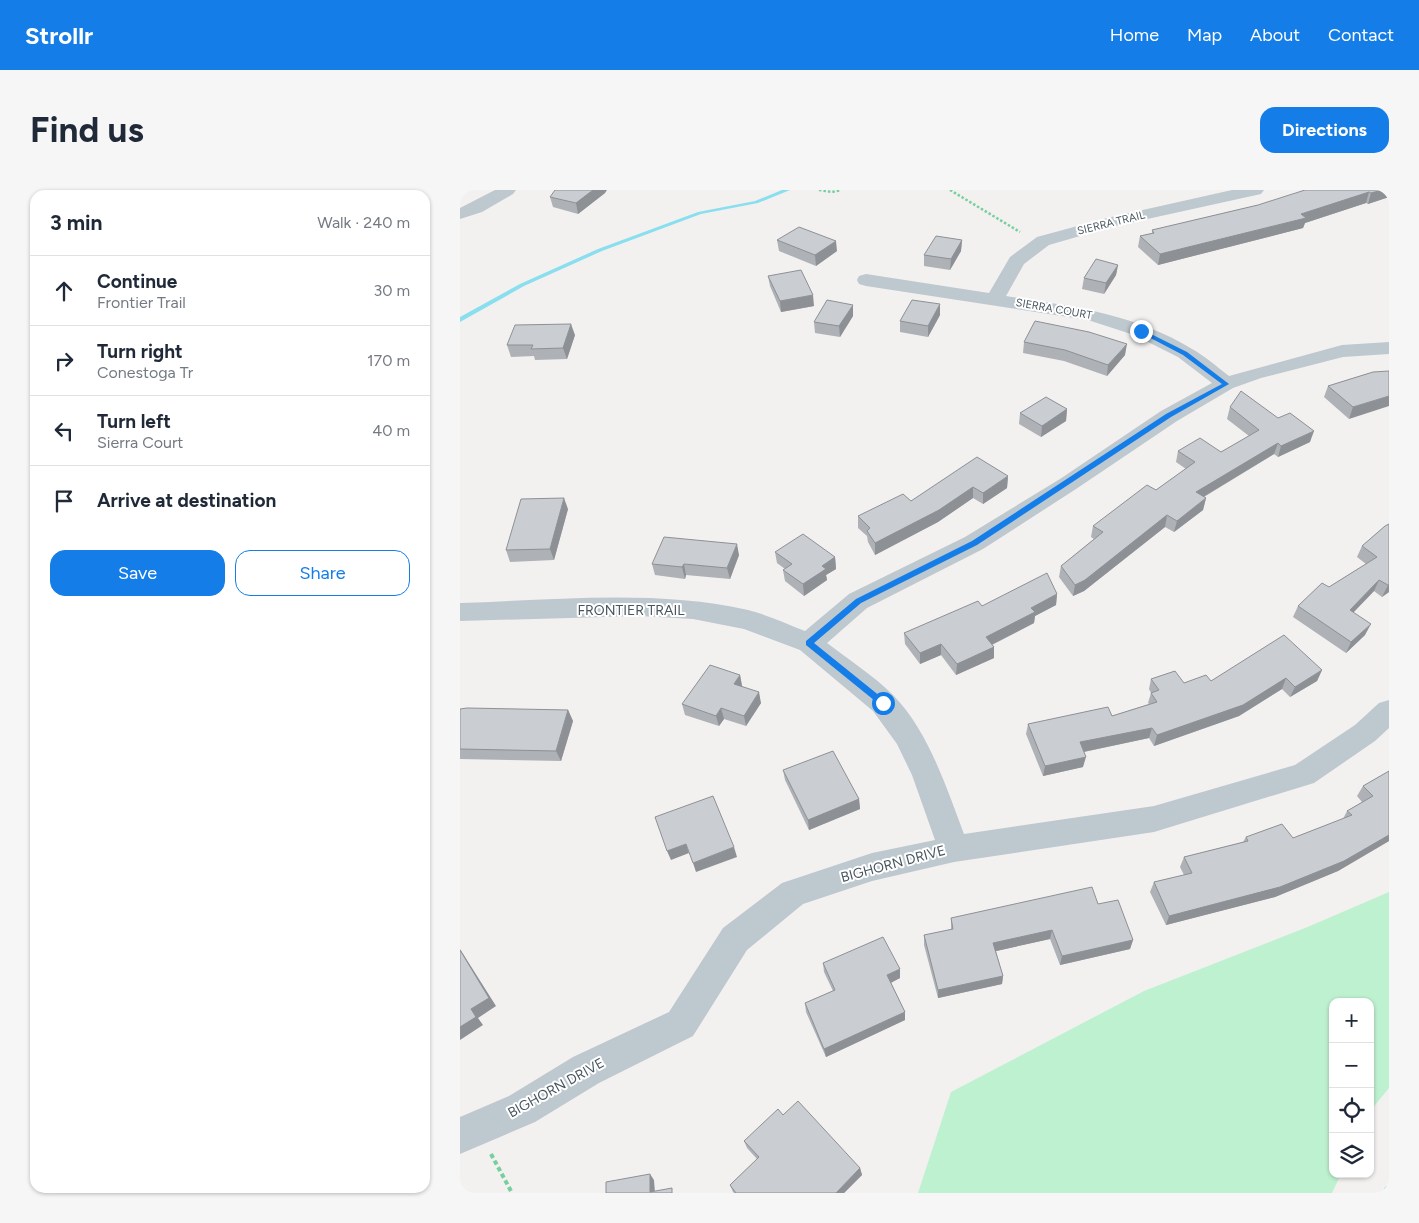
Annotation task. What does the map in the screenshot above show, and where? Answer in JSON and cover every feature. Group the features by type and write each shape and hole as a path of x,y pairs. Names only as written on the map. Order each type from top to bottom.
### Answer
{"street":[{"path":"460,214 476,208 507,190"},
{"name":"SIERRA TRAIL","path":"995,299 1017,261 1041,243 1107,223 1255,190"},
{"name":"SIERRA COURT","path":"866,280 1091,314 1141,331 1185,354 1226,384"},
{"path":"809,643 858,601 974,543 1169,416 1226,384 1254,374 1342,351 1389,348"},
{"name":"FRONTIER TRAIL","path":"460,612 640,608 693,610 748,620 809,643 883,703 908,737 927,775 954,849"},
{"name":"BIGHORN DRIVE","path":"470,1132 522,1109 586,1070 681,1024 735,939 793,893 872,867 954,849 1154,819 1304,774 1365,733 1389,711"}],"path":[{"path":"820,190 832,192 841,190"},
{"path":"950,190 1041,243"},
{"path":"470,1132 498,1170 512,1193"}],"green space":[{"path":"1389,892 1389,1088 1374,1107 1374,998 1329,998 1329,1178 1339,1178 1332,1193 918,1193 951,1092 1144,991 1310,926"}],"building":[{"path":"555,190 593,190 576,203 550,197"},
{"path":"1305,190 1382,190 1369,192 1301,214 1306,218 1160,254 1140,236 1154,233 1152,230 1258,205"},
{"path":"799,227 836,241 815,255 777,240"},
{"path":"936,236 962,240 951,259 924,255"},
{"path":"1096,259 1118,265 1106,283 1084,278"},
{"path":"801,270 813,295 780,301 768,276"},
{"path":"827,300 853,305 839,326 814,322"},
{"path":"912,300 940,304 928,326 900,321"},
{"path":"1035,321 1089,332 1127,344 1108,365 1065,350 1024,342"},
{"path":"571,324 563,348 531,349 533,345 507,345 515,325"},
{"path":"1389,371 1389,396 1353,407 1328,386 1373,372"},
{"path":"1241,391 1278,418 1290,413 1314,431 1281,446 1278,443 1196,492 1206,498 1177,521 1167,515 1085,580 1075,585 1061,566 1103,532 1093,526 1147,485 1156,490 1195,462 1178,451 1200,438 1221,452 1259,430 1230,407"},
{"path":"1046,397 1067,409 1042,426 1020,413"},
{"path":"977,457 1008,476 983,493 973,487 939,510 875,543 867,531 870,528 858,516 903,494 911,501"},
{"path":"564,498 550,549 506,550 521,499"},
{"path":"1389,524 1389,585 1379,580 1350,610 1371,624 1351,642 1298,606 1322,583 1329,587 1377,557 1362,546"},
{"path":"803,534 835,557 822,566 826,569 803,584 783,570 792,564 775,552"},
{"path":"664,537 737,544 727,568 684,564 682,567 652,564"},
{"path":"1047,573 1057,594 1031,608 1035,612 986,637 994,647 957,664 941,644 920,653 904,633 978,601 982,606"},
{"path":"1284,635 1322,670 1295,687 1286,678 1243,705 1157,735 1152,728 1080,742 1086,757 1045,766 1028,724 1108,707 1112,716 1157,702 1151,693 1159,690 1151,679 1175,671 1184,683 1206,675 1211,681"},
{"path":"710,665 740,675 734,684 759,692 744,716 721,708 716,716 682,704"},
{"path":"460,709 568,710 556,751 460,749"},
{"path":"833,751 859,799 808,820 783,770"},
{"path":"1389,771 1389,835 1344,861 1280,887 1169,916 1154,882 1192,873 1184,857 1248,841 1246,837 1282,824 1293,838 1352,815 1347,811 1373,796 1363,786"},
{"path":"713,796 734,847 693,863 686,844 667,851 655,817"},
{"path":"1092,887 1098,904 1118,900 1133,940 1062,956 1052,930 993,943 1003,976 938,990 924,935 953,929 951,918"},
{"path":"883,937 900,969 887,975 905,1012 824,1049 805,1003 835,990 823,963"},
{"path":"460,950 489,998 471,1009 476,1017 460,1027"},
{"path":"798,1101 860,1168 836,1193 736,1193 730,1185 759,1157 744,1141 778,1109 783,1115"},
{"path":"650,1174 650,1192 672,1188 672,1193 606,1193 606,1182"}],"waterway":[{"path":"460,320 522,285 600,250 700,213 756,202 787,190"}],"route":[{"path":"883,703 809,643 858,601 974,543 1068,484 1169,416 1226,384 1185,354 1141,331"}]}
